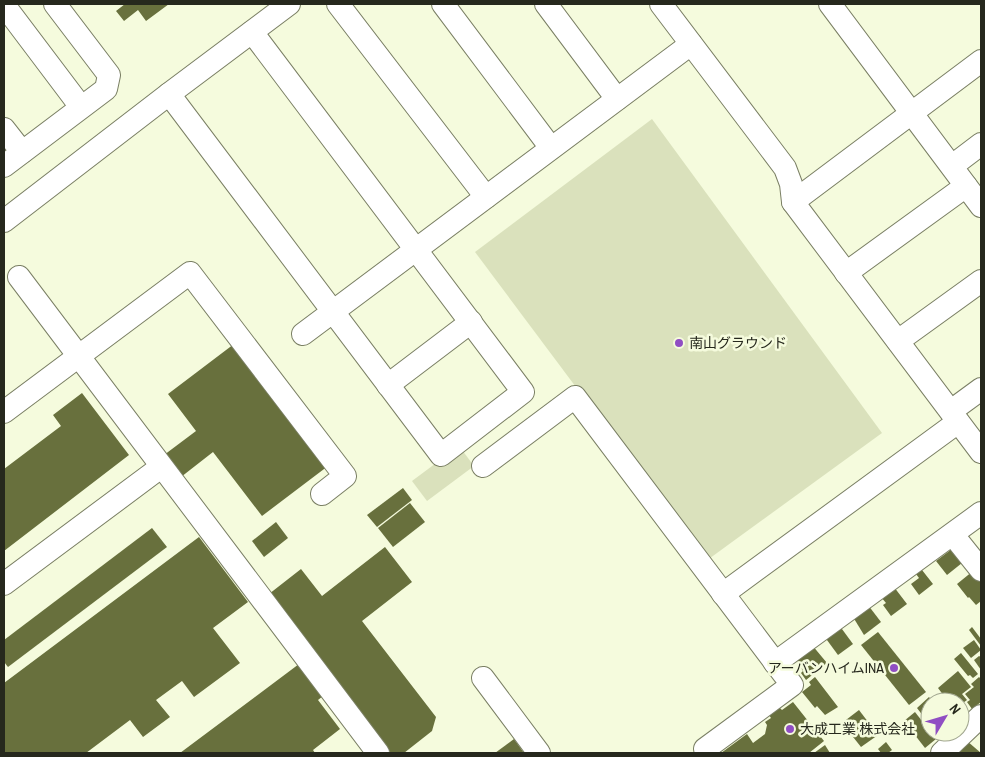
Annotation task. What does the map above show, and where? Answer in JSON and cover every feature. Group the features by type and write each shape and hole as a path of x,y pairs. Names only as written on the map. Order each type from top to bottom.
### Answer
{"street":[{"path":"4,166 106,89 109,75 55,4"},
{"path":"4,221 168,94 289,4"},
{"path":"338,4 486,197"},
{"path":"443,4 552,148"},
{"path":"546,4 618,99"},
{"path":"662,4 785,168 791,184 792,202 981,452"},
{"path":"830,4 981,206"},
{"path":"4,5 81,107"},
{"path":"168,94 442,455 523,392 252,32"},
{"path":"303,334 691,44"},
{"path":"792,202 981,60"},
{"path":"4,129 22,152"},
{"path":"952,166 981,144"},
{"path":"846,273 966,186"},
{"path":"4,412 190,273 345,476 322,494"},
{"path":"18,277 378,753"},
{"path":"898,341 981,281"},
{"path":"388,384 471,322"},
{"path":"723,594 954,416 981,389"},
{"path":"483,466 575,397 792,685 705,749 708,753"},
{"path":"4,584 161,467"},
{"path":"775,663 981,513"},
{"path":"952,535 981,570"},
{"path":"483,678 539,753"},
{"path":"942,753 981,716"}],"green space":[{"name":"南山グラウンド","path":"652,119 882,433 706,561 475,252"},
{"path":"459,446 474,466 427,501 412,481"}],"building":[{"path":"125,4 169,4 146,21 138,10 124,21 116,11"},
{"path":"234,344 328,466 262,516 213,452 181,477 164,455 196,431 168,394"},
{"path":"82,393 129,455 4,551 4,469 61,426 53,415"},
{"path":"403,488 412,500 377,527 367,515"},
{"path":"410,503 425,522 393,547 378,528"},
{"path":"276,522 288,538 264,557 252,541"},
{"path":"152,528 167,547 8,667 4,662 4,640"},
{"path":"199,537 248,602 213,628 240,663 194,697 182,681 156,700 170,717 143,737 130,720 86,753 4,753 4,683"},
{"path":"385,547 412,582 362,621 436,717 432,731 404,753 391,753 269,594 301,569 322,596"},
{"path":"952,549 962,563 947,575 936,561"},
{"path":"922,570 933,584 919,595 911,584 919,578 916,574"},
{"path":"973,571 981,581 981,601 976,605 957,584"},
{"path":"894,587 907,604 891,616 883,605 886,603 881,597"},
{"path":"868,605 881,622 864,635 853,617"},
{"path":"839,625 853,644 838,655 824,636"},
{"path":"972,627 981,639 981,646 969,630"},
{"name":"アーバンハイムINA","path":"878,632 926,692 920,692 920,697 909,705 861,645"},
{"path":"974,640 981,650 971,658 963,648"},
{"path":"812,645 827,663 806,680 801,673 803,671 794,658"},
{"path":"961,653 978,674 973,678 970,675 968,676 954,659"},
{"path":"979,656 981,657 981,670 974,660"},
{"path":"299,664 323,696 318,700 340,729 313,750 315,753 180,753"},
{"path":"958,671 971,687 965,692 941,692 938,688"},
{"path":"815,677 838,707 825,715 817,706 815,708 802,692 811,685 809,682"},
{"path":"979,677 981,679 981,702 972,709 970,706 970,692 968,692 974,687 971,684"},
{"name":"大成工業 株式会社","path":"793,702 824,741 809,753 721,753 747,734 753,743 765,734 767,725 765,722 771,718 769,715 779,707 782,710"},
{"path":"859,710 878,735 861,747 842,723"},
{"path":"915,712 920,718 920,742 904,721"},
{"path":"514,739 524,753 495,753"},
{"path":"886,742 892,750 888,753 881,753 878,749"},
{"path":"920,742 932,742 925,748"},
{"path":"968,742 981,753 957,753"},
{"path":"825,745 830,753 814,753"}],"place":[{"name":"南山グラウンド","path":"679,343"},
{"name":"アーバンハイムINA","path":"894,668"},
{"name":"大成工業 株式会社","path":"790,729"}]}
